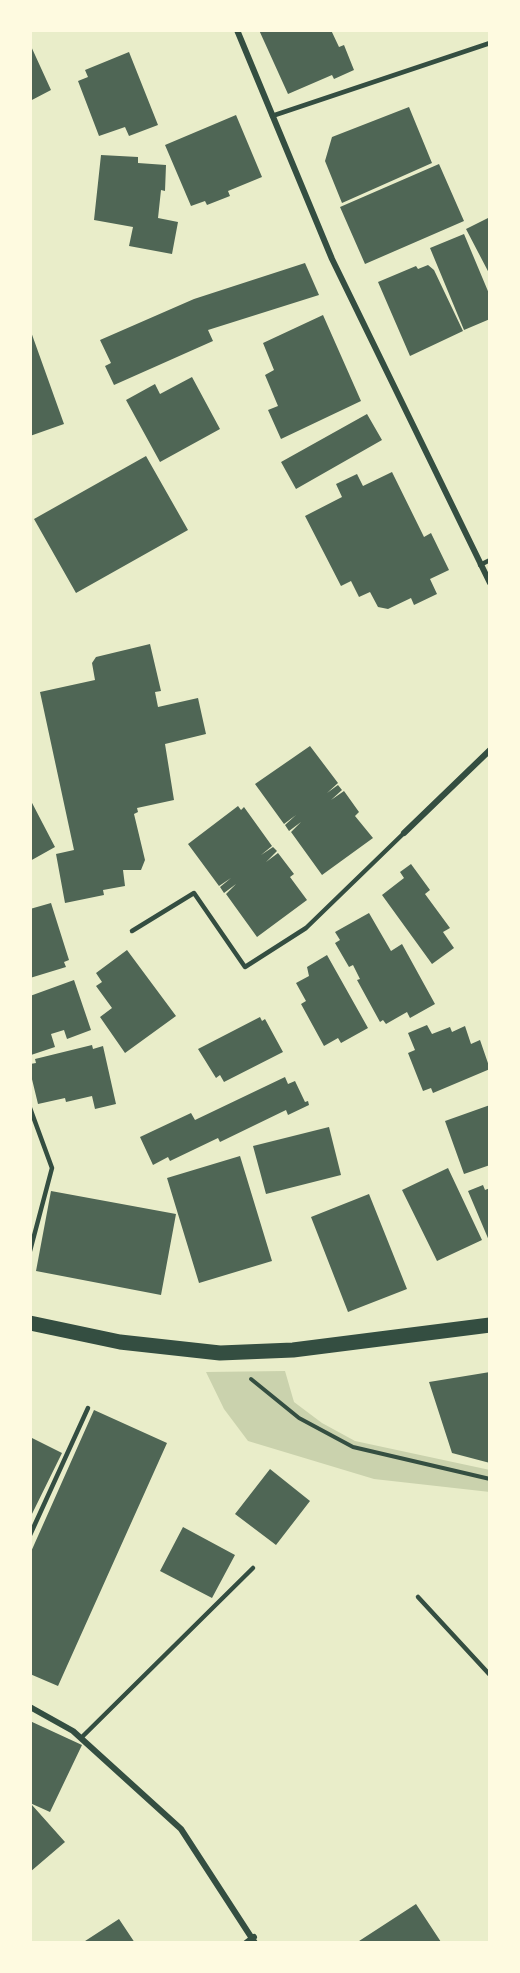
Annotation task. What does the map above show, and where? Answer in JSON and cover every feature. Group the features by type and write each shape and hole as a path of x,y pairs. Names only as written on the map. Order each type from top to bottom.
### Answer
{"main road":[{"path":"30,1323 120,1342 220,1353 293,1350 490,1325"}],"street":[{"path":"237,30 332,259 490,583"},
{"path":"404,833 490,750"},
{"path":"30,1707 73,1731 181,1829 255,1940 246,1943"}],"lane":[{"path":"272,116 490,43"},
{"path":"480,565 490,560"},
{"path":"132,931 194,893 245,968 306,928 404,833"},
{"path":"30,1108 52,1168 30,1251"},
{"path":"30,1535 88,1408"},
{"path":"81,1738 253,1568"},
{"path":"418,1597 490,1675"}],"path":[{"path":"220,1353 299,1418 353,1447 490,1479"}],"green space":[{"path":"285,1371 294,1402 322,1423 355,1441 490,1470 490,1492 374,1479 248,1441 224,1409 206,1372"}],"building":[{"path":"259,30 331,30 339,47 344,45 354,70 334,79 332,75 288,94"},
{"path":"30,44 51,90 30,101"},
{"path":"129,52 158,125 129,136 125,127 99,136 78,81 88,77 85,70"},
{"path":"409,107 432,163 342,203 325,161 332,137"},
{"path":"236,115 262,177 228,191 230,196 207,205 205,201 191,206 165,145"},
{"path":"101,155 138,157 138,163 166,165 165,191 161,190 158,218 178,222 172,254 129,246 133,227 94,220"},
{"path":"439,164 464,221 365,264 340,207"},
{"path":"490,217 490,275 466,229"},
{"path":"464,234 490,296 490,319 464,330 430,248"},
{"path":"305,263 319,295 208,330 213,341 114,385 105,366 111,363 100,340 194,299"},
{"path":"428,265 434,270 463,331 410,356 378,282 416,266 418,269"},
{"path":"323,315 361,401 281,439 268,410 278,406 265,375 274,370 263,343"},
{"path":"30,329 64,424 30,436"},
{"path":"192,377 220,429 160,462 126,400 155,384 160,394"},
{"path":"367,414 382,440 296,489 281,462"},
{"path":"146,456 188,530 76,593 34,519"},
{"path":"392,472 424,537 431,533 449,570 430,579 437,594 414,605 411,598 388,609 378,607 370,592 359,597 351,581 341,586 305,516 342,497 336,484 357,474 363,486"},
{"path":"150,644 161,691 155,692 158,707 198,698 206,734 165,744 174,800 137,808 138,812 134,814 145,860 141,870 123,870 125,886 103,890 104,895 65,903 56,854 74,850 40,692 95,680 92,663 96,657"},
{"path":"310,746 338,783 327,793 338,785 342,790 331,800 344,791 359,812 355,816 373,838 322,875 291,832 301,822 289,831 285,825 296,815 284,824 255,784"},
{"path":"30,799 55,847 30,861"},
{"path":"238,806 241,810 244,807 272,846 261,855 273,847 277,851 266,862 278,853 294,874 290,877 307,900 257,937 226,894 236,884 224,893 220,887 231,878 219,886 188,844"},
{"path":"411,864 430,890 425,894 450,928 443,932 454,948 432,964 382,895 404,878 400,872"},
{"path":"51,903 69,960 64,962 66,967 30,978 30,909"},
{"path":"369,913 391,951 402,944 435,1004 410,1018 407,1012 386,1024 383,1020 380,1022 357,980 360,979 353,965 349,967 335,943 340,940 335,932"},
{"path":"127,950 176,1016 125,1053 100,1017 112,1008 96,986 102,982 96,973"},
{"path":"327,955 368,1028 341,1043 338,1038 324,1046 301,1004 306,1001 296,983 309,976 307,967"},
{"path":"74,980 91,1030 67,1039 64,1030 51,1034 55,1047 31,1055 30,996"},
{"path":"260,1017 262,1021 265,1019 283,1052 224,1082 220,1075 216,1078 198,1049"},
{"path":"427,1025 432,1034 450,1027 452,1032 465,1026 471,1044 480,1040 490,1069 433,1093 431,1088 423,1091 408,1053 415,1050 408,1033"},
{"path":"92,1045 93,1049 103,1046 116,1104 95,1109 92,1096 66,1102 65,1098 38,1104 30,1064 36,1063 35,1059"},
{"path":"285,1077 288,1084 295,1081 305,1102 308,1101 309,1105 288,1115 286,1110 220,1142 218,1138 170,1161 168,1157 153,1165 140,1137 191,1113 195,1120"},
{"path":"490,1105 490,1165 464,1174 445,1121"},
{"path":"329,1127 341,1175 266,1194 253,1146"},
{"path":"240,1156 272,1261 199,1283 167,1178"},
{"path":"448,1168 482,1240 437,1261 402,1190"},
{"path":"483,1185 485,1190 490,1188 490,1243 468,1191"},
{"path":"51,1191 176,1214 161,1295 36,1271"},
{"path":"369,1194 407,1289 348,1312 311,1217"},
{"path":"490,1372 490,1463 452,1453 429,1382"},
{"path":"94,1410 167,1443 58,1686 30,1674 30,1554"},
{"path":"30,1437 62,1453 30,1518"},
{"path":"270,1469 310,1501 276,1545 235,1514"},
{"path":"183,1527 235,1555 212,1598 160,1571"},
{"path":"30,1721 82,1745 50,1812 30,1803"},
{"path":"32,1805 65,1842 30,1872 30,1806"},
{"path":"416,1904 441,1942 356,1943"},
{"path":"119,1919 135,1943 82,1943"}]}
